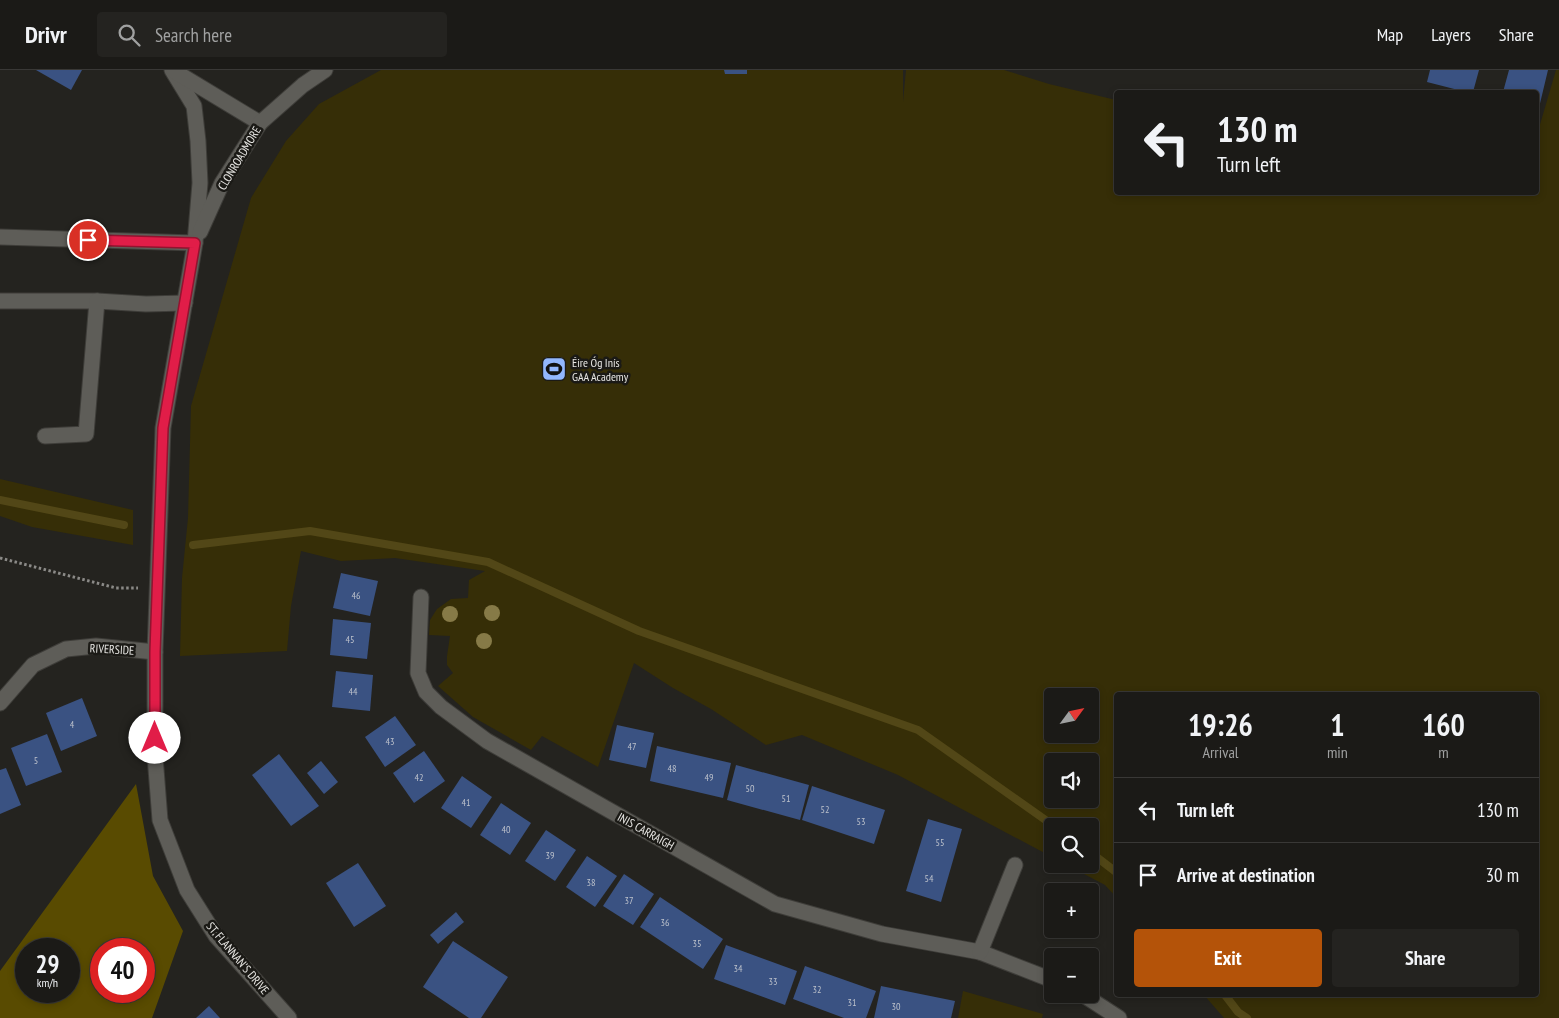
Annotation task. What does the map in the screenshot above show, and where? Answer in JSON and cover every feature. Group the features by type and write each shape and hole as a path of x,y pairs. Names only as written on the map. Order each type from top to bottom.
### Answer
{"street":[{"path":"172,70 260,123"},
{"path":"0,237 195,243 200,183 194,106 172,70"},
{"name":"CLONROADMORE","path":"195,243 222,184 260,123 303,85 325,70"},
{"name":"ST. FLANNAN'S DRIVE","path":"195,243 163,428 155,652 156,756 160,820 187,890 216,936 289,1018"},
{"path":"45,436 86,434 97,301"},
{"path":"0,302 97,301 146,304 185,303"},
{"name":"INIS CARRAIGH","path":"421,597 418,673 426,692 441,708 487,741 775,904 882,934 980,952 1044,977"},
{"name":"RIVERSIDE","path":"0,703 34,665 66,649 96,646 155,652"},
{"path":"980,952 1015,865"},
{"path":"1096,1003 1119,1018"}],"path":[{"path":"0,558 116,588 157,589"}],"shaded area":[{"path":"381,70 903,70 903,102 906,70 1004,70 1049,84 1114,100 1114,195 1539,195 1539,128 1556,70 1559,70 1559,1018 1224,1018 1206,997 1539,997 1539,692 1114,692 1114,895 1105,885 1082,873 1099,873 1099,818 1044,818 1044,853 898,775 802,735 766,745 711,709 634,663 598,767 542,736 531,750 473,717 438,686 453,673 447,665 450,636 429,635 430,620 437,609 451,599 468,598 469,580 485,571 395,558 341,561 301,551 291,606 287,651 180,656 182,578 188,518 191,406 251,198 286,141 319,104"},
{"path":"0,479 133,510 133,545 32,527 0,516"},
{"path":"136,784 153,876 183,931 152,1018 0,1018 0,971 15,950 15,1003 80,1003 80,938 24,938"},
{"path":"963,991 1043,1014 1042,1018 958,1018"}],"building":[{"path":"36,70 82,70 71,90"},
{"path":"724,70 747,70 747,74 725,74"},
{"path":"1430,70 1479,70 1474,90 1458,90 1427,82"},
{"path":"1509,70 1548,70 1539,108 1539,90 1504,90"},
{"path":"341,573 378,581 370,616 333,608"},
{"path":"333,619 371,623 367,659 330,655"},
{"path":"336,671 373,675 370,711 332,707"},
{"path":"82,698 97,736 61,751 46,713"},
{"path":"395,716 416,745 385,767 365,737"},
{"path":"617,725 654,733 646,768 609,760"},
{"path":"47,734 62,772 26,786 11,748"},
{"path":"657,746 731,763 723,798 650,781"},
{"path":"424,751 445,781 414,803 393,773"},
{"path":"279,754 319,806 291,826 252,775"},
{"path":"321,761 338,782 324,794 307,773"},
{"path":"736,765 809,785 800,820 727,800"},
{"path":"6,768 21,805 0,814 0,770"},
{"path":"462,776 492,797 471,828 441,808"},
{"path":"812,786 885,810 874,844 802,820"},
{"path":"501,803 531,823 510,855 480,835"},
{"path":"928,819 962,829 941,902 906,891"},
{"path":"546,830 576,850 555,881 525,861"},
{"path":"587,856 617,876 595,907 566,887"},
{"path":"358,863 386,906 354,927 326,883"},
{"path":"624,874 654,894 633,925 603,906"},
{"path":"660,897 723,939 703,969 640,927"},
{"path":"456,912 464,922 438,944 430,935"},
{"path":"453,941 508,977 481,1018 469,1018 423,987"},
{"path":"726,945 797,971 785,1005 714,979"},
{"path":"805,966 876,991 866,1018 844,1018 793,999"},
{"path":"881,986 955,1001 951,1018 874,1018"},
{"path":"209,1006 220,1018 196,1018"}],"waterway":[{"path":"0,500 124,525"},
{"path":"193,545 310,531 488,562 639,631 918,730 1044,819"},
{"path":"1099,859 1114,870"},
{"path":"1227,997 1238,1012 1247,1018"}],"place":[{"name":"Éire Óg Inís GAA Academy","path":"554,369"}],"route":[{"path":"88,240 195,243 163,428 155,652 155,738"}]}
